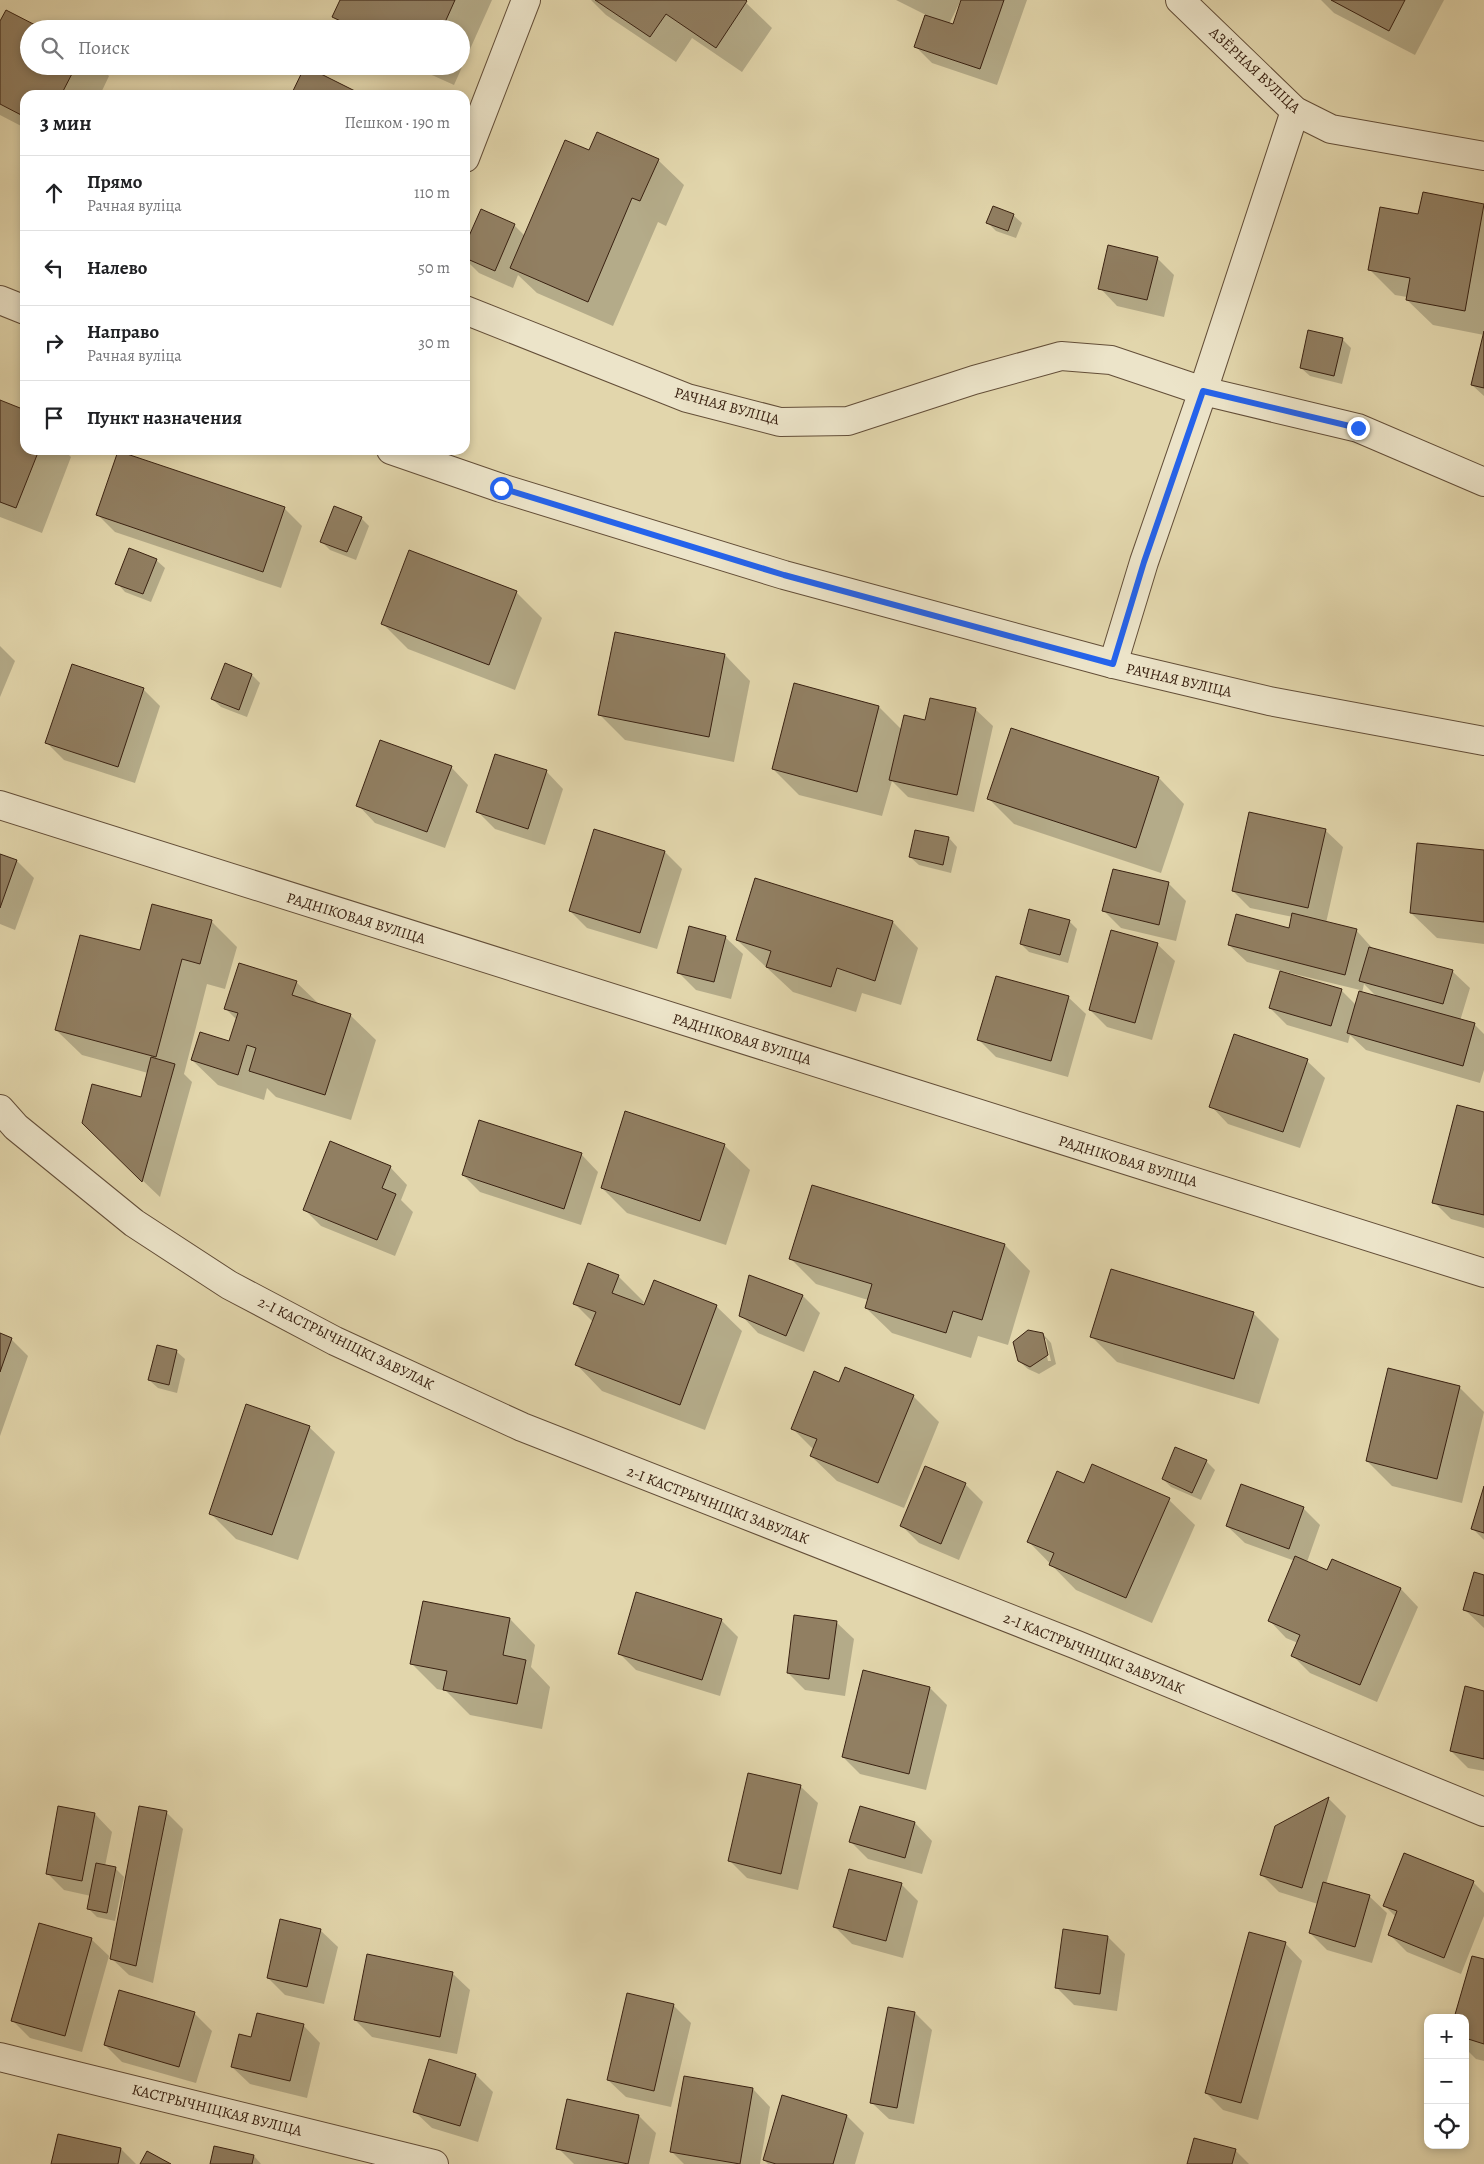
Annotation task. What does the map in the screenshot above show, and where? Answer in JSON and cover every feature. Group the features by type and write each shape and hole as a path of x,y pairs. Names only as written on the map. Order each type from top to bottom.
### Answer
{"street":[{"path":"470,145 526,0"},
{"name":"АЗЁРНАЯ ВУЛІЦА","path":"1180,0 1295,111 1331,129 1484,156"},
{"path":"1113,664 1144,562 1203,391 1295,111"},
{"path":"0,300 20,308"},
{"name":"РАЧНАЯ ВУЛІЦА","path":"470,312 687,398 780,422 848,420 974,380 1061,356 1111,360 1203,391 1358,428 1484,482"},
{"name":"РАЧНАЯ ВУЛІЦА","path":"406,455 510,491 784,575 1113,664 1269,701 1484,742"},
{"name":"РАДНІКОВАЯ ВУЛІЦА","path":"0,805 1484,1273"},
{"name":"2-І КАСТРЫЧНІЦКІ ЗАВУЛАК","path":"5,1123 134,1223 229,1285 334,1341 522,1427 1077,1645 1484,1812"},
{"name":"КАСТРЫЧНІЦКАЯ ВУЛІЦА","path":"0,2057 434,2164"}],"building":[{"path":"340,0 455,0 446,20 338,20 332,17"},
{"path":"595,0 747,1 716,48 666,14 650,37"},
{"path":"961,0 1004,0 980,69 914,47 925,15 953,24"},
{"path":"1331,0 1405,0 1389,31"},
{"path":"6,10 25,20 20,20 20,75 71,75 64,90 20,90 20,114 0,104 0,21"},
{"path":"301,75 323,75 353,90 293,90"},
{"path":"597,132 659,159 640,201 632,198 588,302 510,268 565,140 589,150"},
{"path":"1423,192 1484,204 1465,311 1406,300 1410,278 1368,270 1380,207 1418,214"},
{"path":"993,206 1014,214 1008,231 986,223"},
{"path":"481,209 515,224 495,271 470,260 470,234"},
{"path":"1108,245 1158,257 1147,300 1098,289"},
{"path":"1308,330 1343,338 1334,376 1300,368"},
{"path":"1484,331 1484,388 1471,385"},
{"path":"0,400 20,408 20,455 37,455 16,508 0,502"},
{"path":"117,455 130,455 285,507 263,572 96,515"},
{"path":"334,506 362,517 347,552 320,542"},
{"path":"129,548 157,559 143,594 115,584"},
{"path":"409,550 517,591 489,665 381,624"},
{"path":"615,632 725,654 709,737 598,715"},
{"path":"225,663 252,674 239,710 211,699"},
{"path":"72,664 144,688 118,767 45,743"},
{"path":"794,683 879,706 857,792 772,769"},
{"path":"930,698 976,708 957,795 889,780 904,715 925,720"},
{"path":"1011,728 1159,777 1136,848 987,799"},
{"path":"380,740 452,766 427,832 356,806"},
{"path":"495,754 547,770 528,829 476,812"},
{"path":"1249,812 1326,829 1308,908 1232,891"},
{"path":"594,829 665,851 640,933 569,911"},
{"path":"915,830 949,837 943,865 909,857"},
{"path":"1417,843 1484,850 1484,922 1410,913"},
{"path":"0,854 17,860 0,908"},
{"path":"1113,869 1169,882 1159,925 1102,911"},
{"path":"755,878 893,921 875,981 837,968 831,987 766,967 771,951 736,940"},
{"path":"152,904 212,920 200,964 182,959 156,1057 55,1030 80,935 140,950"},
{"path":"1029,909 1070,920 1060,955 1020,944"},
{"path":"1292,913 1357,929 1345,975 1228,945 1236,914 1289,928"},
{"path":"689,926 726,936 714,982 677,973"},
{"path":"1111,930 1158,943 1135,1023 1089,1010"},
{"path":"1369,947 1453,970 1443,1004 1359,981"},
{"path":"239,963 297,981 292,995 351,1014 325,1095 249,1071 256,1048 247,1045 238,1075 191,1060 200,1032 229,1041 238,1013 224,1009"},
{"path":"1280,971 1342,989 1331,1026 1269,1008"},
{"path":"996,976 1069,996 1051,1061 977,1040"},
{"path":"1359,991 1475,1023 1463,1066 1347,1033"},
{"path":"1234,1034 1308,1059 1283,1132 1209,1107"},
{"path":"151,1057 175,1064 142,1182 82,1123 92,1084 141,1097"},
{"path":"1457,1105 1484,1112 1484,1215 1432,1203"},
{"path":"625,1111 725,1144 700,1221 601,1188"},
{"path":"479,1120 582,1153 564,1209 462,1175"},
{"path":"330,1141 391,1166 382,1188 396,1194 377,1240 303,1210"},
{"path":"812,1185 1005,1244 982,1320 953,1311 946,1333 865,1308 872,1284 789,1259"},
{"path":"588,1263 619,1275 612,1293 644,1305 654,1280 717,1305 680,1405 575,1365 596,1312 573,1304"},
{"path":"1111,1269 1254,1312 1234,1379 1090,1337"},
{"path":"749,1275 803,1295 786,1336 739,1316"},
{"path":"1028,1330 1043,1333 1048,1355 1030,1367 1018,1361 1013,1342"},
{"path":"0,1333 12,1338 0,1372"},
{"path":"157,1345 177,1350 169,1385 148,1380"},
{"path":"845,1367 914,1395 878,1483 810,1456 817,1439 791,1429 814,1371 839,1382"},
{"path":"1388,1368 1460,1386 1437,1479 1366,1461"},
{"path":"246,1404 310,1426 272,1535 209,1514"},
{"path":"1175,1447 1207,1460 1192,1493 1162,1479"},
{"path":"1092,1464 1170,1498 1126,1598 1049,1565 1054,1553 1027,1542 1057,1471 1084,1483"},
{"path":"925,1466 966,1483 941,1544 900,1526"},
{"path":"1241,1484 1304,1507 1289,1549 1226,1526"},
{"path":"1484,1486 1484,1533 1471,1529"},
{"path":"1295,1556 1327,1570 1332,1559 1401,1588 1360,1685 1291,1656 1300,1635 1268,1621"},
{"path":"1474,1572 1484,1575 1484,1616 1463,1610"},
{"path":"636,1592 722,1619 702,1680 618,1654"},
{"path":"423,1601 510,1618 503,1655 526,1660 517,1704 443,1690 447,1671 410,1664"},
{"path":"794,1615 837,1621 829,1679 787,1673"},
{"path":"863,1670 930,1687 909,1774 842,1757"},
{"path":"1465,1686 1484,1691 1484,1759 1450,1751"},
{"path":"748,1773 801,1785 781,1874 728,1861"},
{"path":"1329,1797 1302,1888 1260,1875 1275,1826"},
{"path":"58,1806 95,1813 82,1881 46,1874"},
{"path":"139,1806 167,1811 136,1966 110,1959"},
{"path":"860,1806 915,1822 905,1858 849,1842"},
{"path":"1404,1853 1474,1881 1444,1958 1388,1935 1397,1911 1383,1906"},
{"path":"96,1863 116,1867 107,1913 87,1909"},
{"path":"849,1869 902,1883 886,1941 833,1927"},
{"path":"1323,1882 1370,1895 1355,1947 1309,1933"},
{"path":"280,1919 321,1929 307,1987 267,1978"},
{"path":"39,1923 92,1938 65,2036 11,2021"},
{"path":"1063,1929 1108,1936 1100,1994 1055,1988"},
{"path":"1249,1932 1286,1942 1241,2103 1205,2093"},
{"path":"367,1954 453,1972 440,2037 354,2020"},
{"path":"1472,1956 1484,1959 1484,2044 1469,2039 1469,2014 1455,2014"},
{"path":"119,1990 195,2012 179,2067 104,2045"},
{"path":"627,1993 674,2004 654,2091 607,2080"},
{"path":"888,2007 915,2012 897,2108 870,2103"},
{"path":"257,2013 304,2024 290,2081 231,2067 239,2034 251,2037"},
{"path":"429,2059 476,2074 460,2126 413,2112"},
{"path":"684,2076 753,2088 740,2164 670,2152"},
{"path":"782,2095 847,2115 833,2164 776,2164 763,2160"},
{"path":"567,2099 639,2115 628,2164 556,2149"},
{"path":"58,2134 121,2148 118,2164 51,2164"},
{"path":"1194,2138 1236,2149 1232,2164 1187,2164"},
{"path":"214,2146 254,2155 252,2164 210,2164"},
{"path":"147,2151 171,2164 140,2164"}],"route":[{"path":"501,488 784,575 1113,664 1144,562 1203,391 1358,428"}]}
